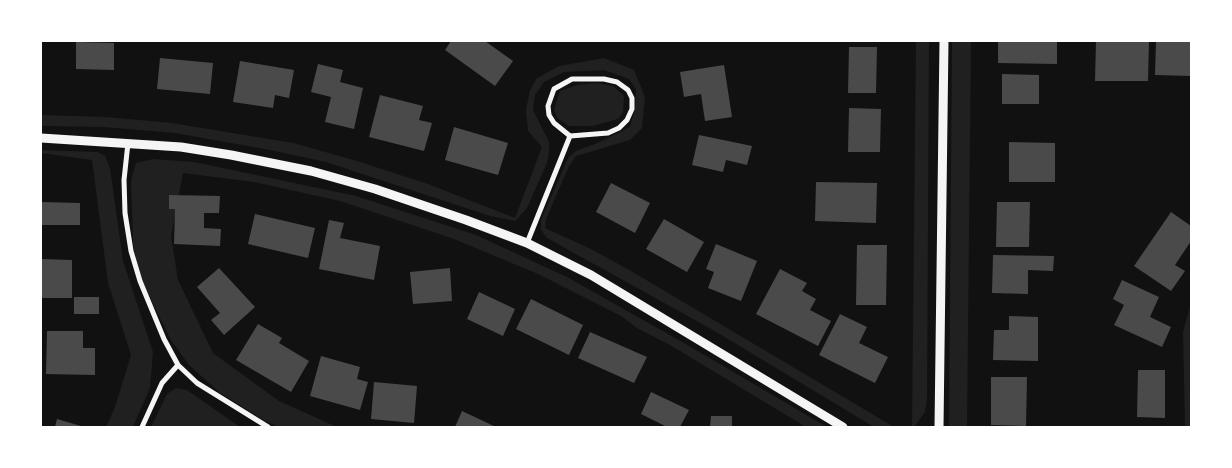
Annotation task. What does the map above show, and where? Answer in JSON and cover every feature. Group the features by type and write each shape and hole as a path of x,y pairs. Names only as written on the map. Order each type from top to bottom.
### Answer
{"street":[{"path":"939,427 944,41"},
{"path":"572,78 604,79 617,82 628,90 632,98 632,109 627,120 619,128 608,133 570,136 554,123 549,115 548,106 554,89 561,83 572,78"},
{"path":"527,243 570,136"},
{"path":"41,138 181,147 294,168 374,189 527,243 591,275 843,427"},
{"path":"128,143 124,196 131,251 143,290 164,339 178,365 197,382 268,427"},
{"path":"142,427 162,383 178,365"}],"shaded area":[{"path":"916,41 929,41 927,400 925,412 914,427 912,427"},
{"path":"952,41 971,41 967,427 949,427"},
{"path":"604,58 634,70 645,97 642,128 630,140 576,156 569,166 546,219 545,228 593,250 631,271 894,427 874,427 713,330 547,238 541,230 541,220 568,158 576,151 600,142 630,127 635,109 636,89 629,79 604,70 564,72 544,82 535,95 533,110 549,142 549,152 547,163 527,208 515,221 490,216 326,162 270,150 175,133 104,127 41,126 41,115 106,117 172,123 293,143 428,184 515,218 542,147 528,131 526,110 530,90 537,78 559,66"},
{"path":"596,83 613,86 624,96 623,112 618,119 593,126 569,126 557,118 554,109 560,91 577,85"},
{"path":"41,150 98,152 105,156 110,168 123,261 153,352 150,388 133,427 106,427 115,407 131,355 108,283 92,160 41,153"},
{"path":"153,159 194,162 356,196 476,235 567,277 827,427 806,427 670,345 637,328 621,316 538,274 454,239 340,201 254,182 183,173 171,236 178,280 213,353 279,401 337,427 279,427 265,421 219,392 189,365 171,340 139,274 133,243 131,181 136,163"},
{"path":"1191,303 1191,427 1185,427 1183,332"},
{"path":"176,388 187,390 240,427 151,427 167,394"}],"building":[{"path":"451,41 485,41 513,61 495,86 445,50"},
{"path":"998,41 1057,41 1057,64 998,63"},
{"path":"1096,41 1149,41 1148,81 1095,81"},
{"path":"1156,41 1191,41 1191,76 1155,75"},
{"path":"76,42 114,43 114,70 76,69"},
{"path":"849,47 877,47 876,93 848,93"},
{"path":"160,58 213,63 210,94 157,89"},
{"path":"240,61 294,70 289,98 275,95 273,108 233,102"},
{"path":"318,64 343,70 340,82 363,88 354,129 325,122 331,97 311,92"},
{"path":"724,65 732,117 705,121 701,94 684,97 680,72"},
{"path":"1002,74 1039,75 1039,104 1002,104"},
{"path":"380,95 423,106 419,120 432,123 424,151 369,137"},
{"path":"849,108 881,109 880,152 848,152"},
{"path":"454,127 508,143 498,175 445,160"},
{"path":"699,135 752,146 747,165 726,160 723,172 692,165"},
{"path":"1009,142 1055,143 1055,182 1009,182"},
{"path":"816,182 877,183 876,223 815,221"},
{"path":"611,183 650,203 635,233 596,212"},
{"path":"169,195 220,196 219,213 204,213 204,228 221,229 220,246 174,244 175,209 169,209"},
{"path":"41,202 80,203 80,225 41,225"},
{"path":"997,202 1030,202 1029,247 996,247"},
{"path":"1171,212 1191,226 1191,241 1175,265 1185,271 1171,291 1134,266"},
{"path":"255,214 315,228 308,258 248,244"},
{"path":"664,219 704,242 687,272 646,249"},
{"path":"329,220 344,223 340,238 380,246 374,280 319,269"},
{"path":"716,244 757,261 741,301 708,288 714,272 706,269"},
{"path":"857,245 887,245 886,305 856,305"},
{"path":"993,255 1054,256 1053,271 1028,270 1028,294 992,293"},
{"path":"41,259 72,260 72,298 41,298"},
{"path":"219,268 255,307 224,335 211,320 220,313 197,287"},
{"path":"450,268 452,301 413,304 410,272"},
{"path":"780,269 807,283 802,291 816,299 810,310 831,321 818,346 756,314"},
{"path":"1122,280 1159,297 1150,317 1171,327 1162,347 1114,325 1124,305 1113,299"},
{"path":"479,292 515,309 503,336 467,319"},
{"path":"74,297 99,297 99,314 74,314"},
{"path":"531,299 583,325 569,355 516,329"},
{"path":"840,314 867,327 859,343 888,357 875,383 819,355"},
{"path":"1009,316 1038,317 1038,361 993,360 994,330 1009,330"},
{"path":"258,324 282,338 279,343 309,361 291,392 236,360"},
{"path":"47,331 83,331 83,348 95,348 95,375 46,374"},
{"path":"590,332 647,357 634,383 578,358"},
{"path":"321,356 360,367 357,379 368,382 360,410 310,396"},
{"path":"1138,370 1165,370 1165,418 1137,417"},
{"path":"991,377 1027,377 1026,426 991,425"},
{"path":"374,382 417,386 414,423 371,419"},
{"path":"651,392 689,410 680,427 667,427 641,414"},
{"path":"462,411 496,427 455,427"},
{"path":"711,416 732,416 732,427 710,427"},
{"path":"57,419 81,426 81,427 55,427"}]}
